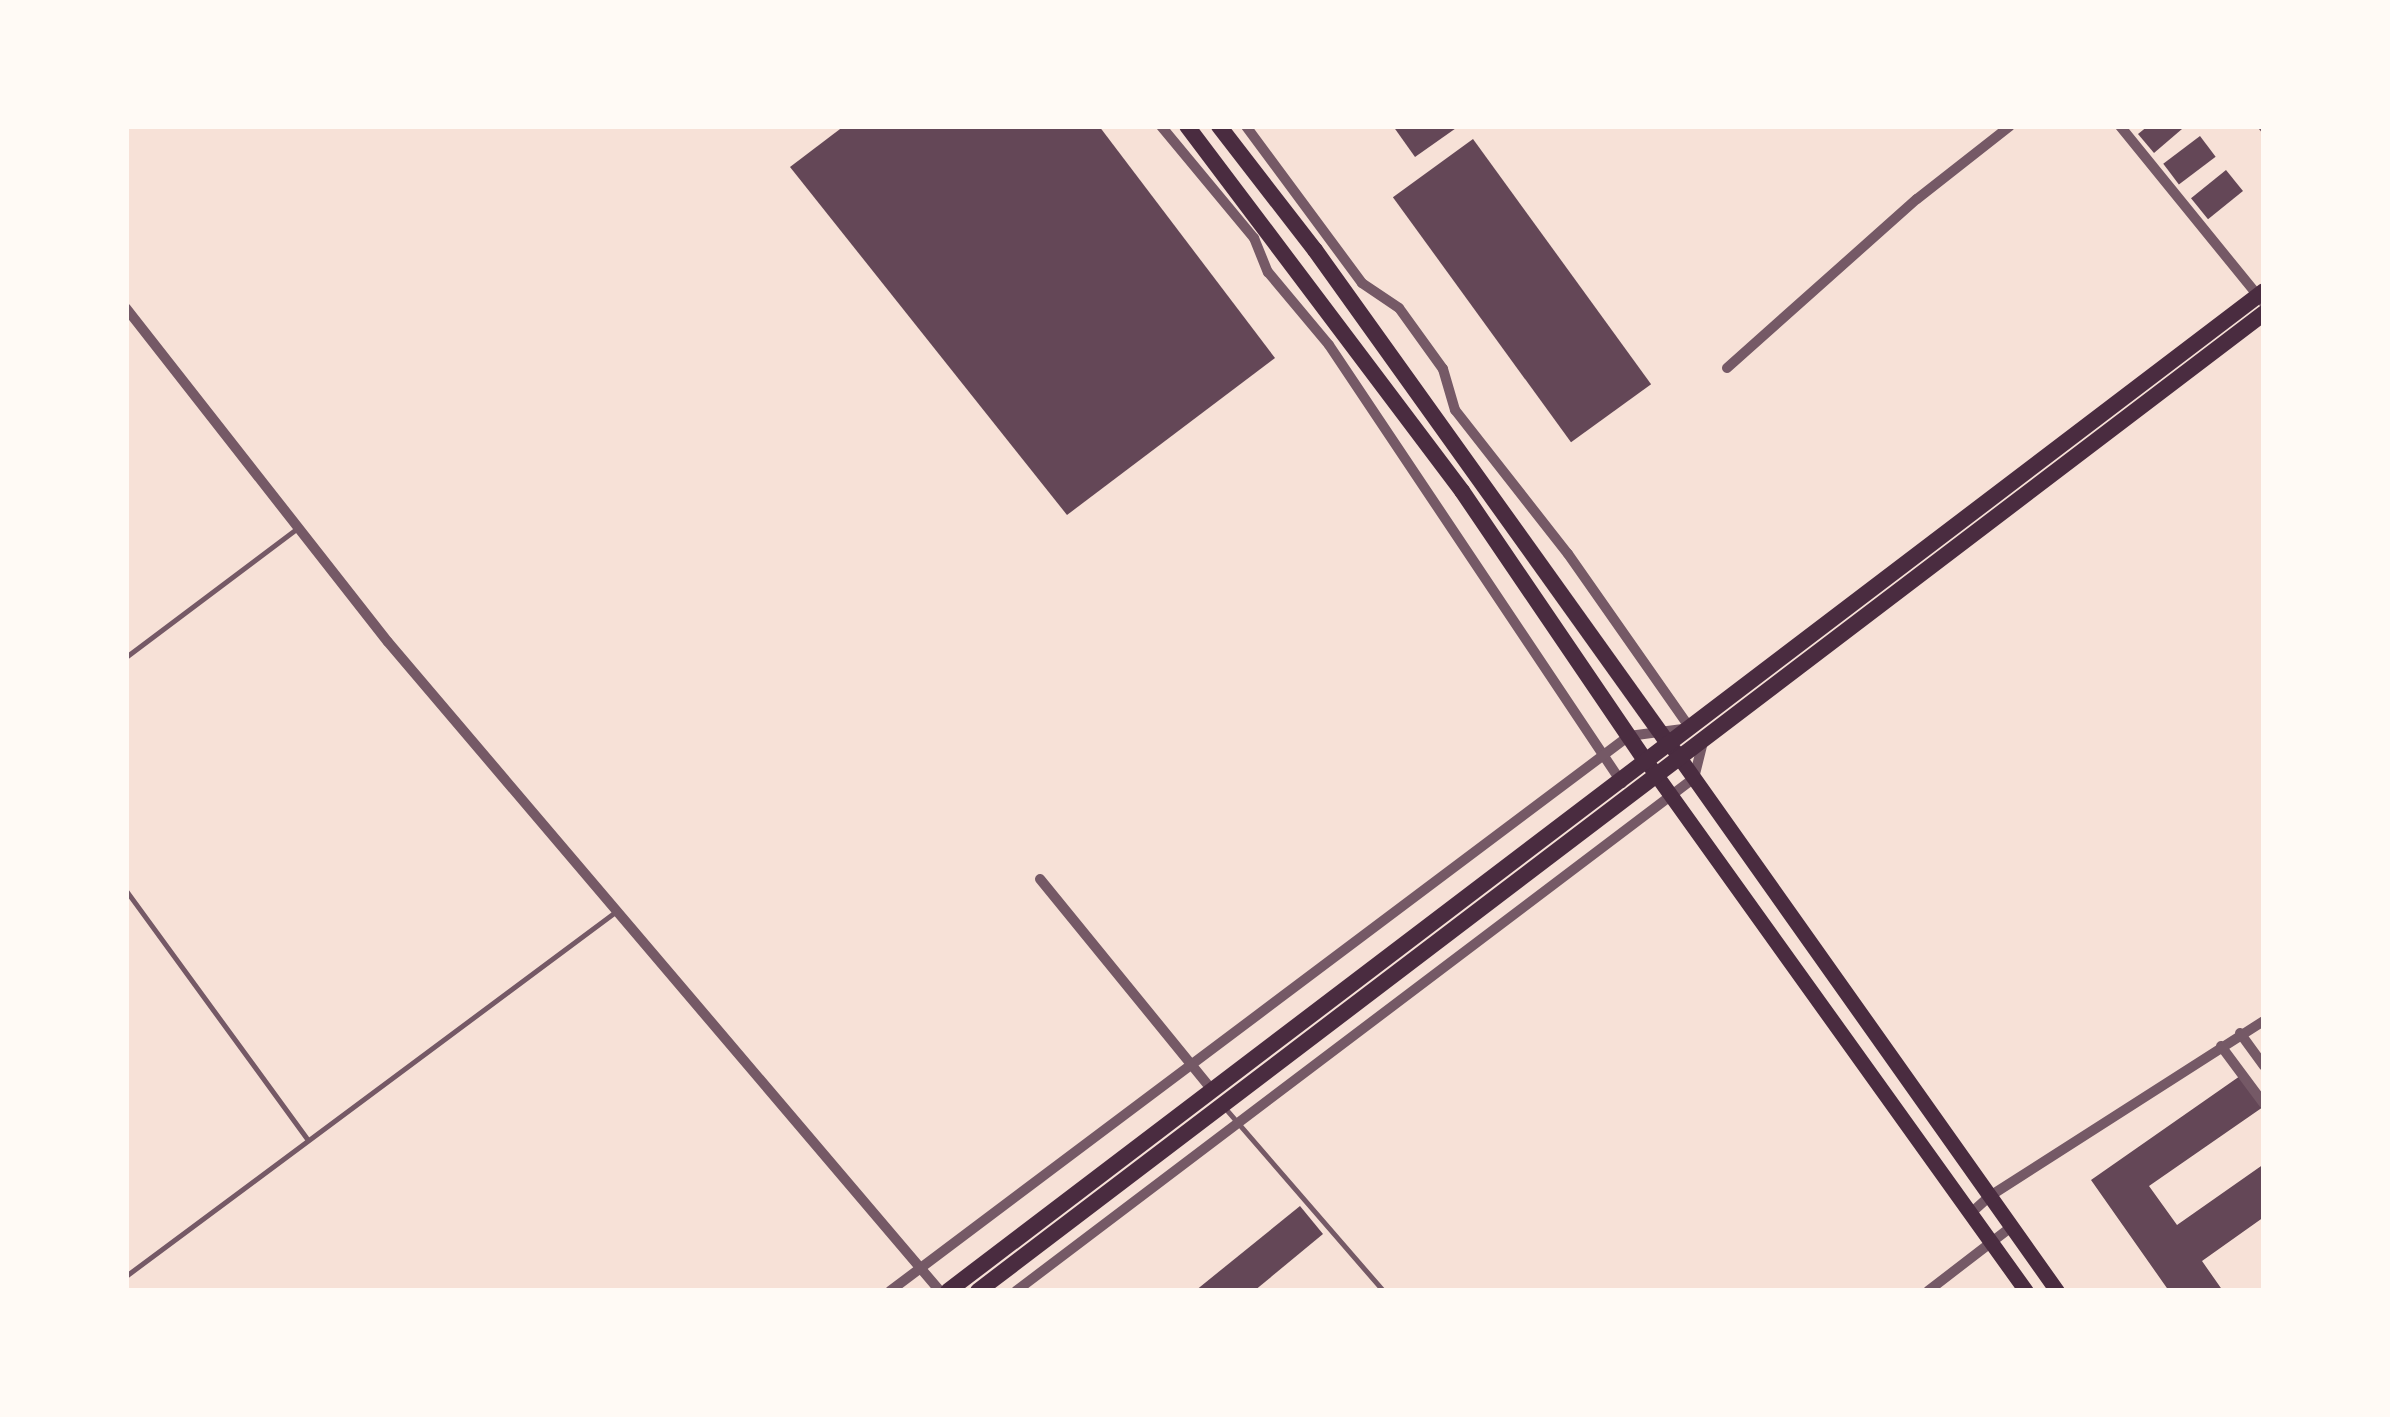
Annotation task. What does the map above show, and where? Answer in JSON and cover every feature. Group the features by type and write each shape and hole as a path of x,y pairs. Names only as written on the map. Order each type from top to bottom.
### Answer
{"main road":[{"path":"1187,126 1462,491 1671,796 2026,1291"},
{"path":"1219,126 1316,250 2056,1291"},
{"path":"1671,746 1703,743 2262,301"},
{"path":"944,1291 1218,1098 1653,770 1690,728 2262,301"},
{"path":"978,1291 1622,783 1653,770"}],"street":[{"path":"1161,126 1254,238 1268,272 1329,345 1622,783"},
{"path":"1246,126 1362,283 1399,308 1443,369 1455,410 1568,554 1690,728"},
{"path":"1727,368 1917,199 2010,126"},
{"path":"2120,126 2262,301"},
{"path":"126,308 298,528 614,913 944,1291"},
{"path":"890,1291 1629,736 1671,746"},
{"path":"1016,1291 1694,778 1703,743"},
{"path":"1040,879 1218,1098"},
{"path":"1971,1213 1990,1196 2264,1021"},
{"path":"2240,1034 2264,1066"},
{"path":"2221,1046 2264,1104"},
{"path":"1928,1291 2012,1227"}],"lane":[{"path":"126,657 298,528"},
{"path":"126,890 308,1140"},
{"path":"126,1276 614,913"},
{"path":"1218,1098 1384,1291"}],"building":[{"path":"844,126 1099,126 1275,358 1067,515 790,167"},
{"path":"1393,126 1459,126 1415,157"},
{"path":"2148,126 2182,129 2154,153 2138,134"},
{"path":"2200,136 2216,157 2179,184 2163,164"},
{"path":"1473,139 1651,384 1571,442 1393,197"},
{"path":"2226,170 2243,191 2208,219 2191,198"},
{"path":"2240,1076 2263,1107 2149,1186 2177,1225 2264,1164 2264,1217 2202,1261 2223,1291 2169,1291 2091,1180"},
{"path":"1300,1206 1323,1234 1254,1291 1195,1291"}]}
